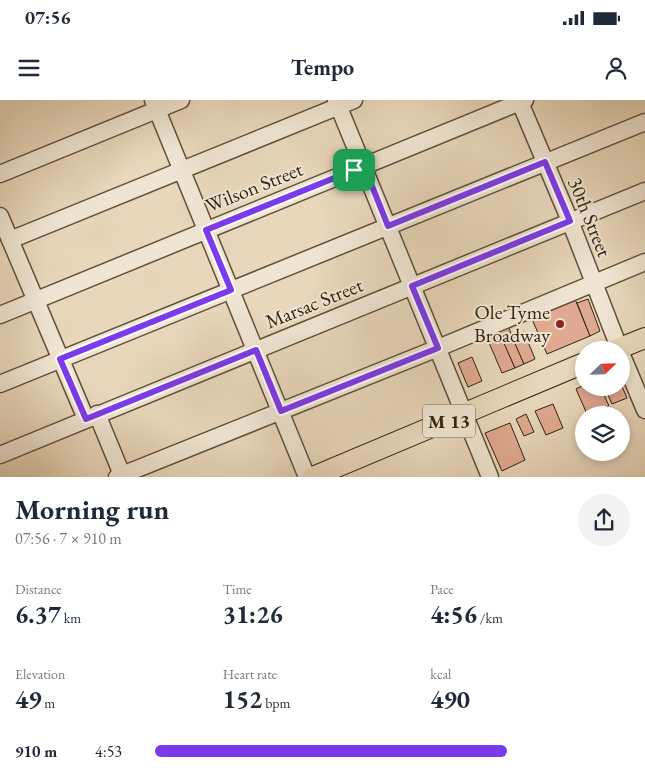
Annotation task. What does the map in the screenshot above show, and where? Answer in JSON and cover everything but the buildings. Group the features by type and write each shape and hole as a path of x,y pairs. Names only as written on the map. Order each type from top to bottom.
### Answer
{"main road":[{"path":"630,345 645,338"},
{"name":"M 13","path":"313,476 575,367"}],"street":[{"path":"0,174 155,105 181,100"},
{"path":"10,240 182,171 337,103 354,100"},
{"name":"30th Street","path":"522,101 616,341"},
{"name":"Wilson Street","path":"0,315 522,101"},
{"path":"337,103 490,476"},
{"path":"155,105 307,476"},
{"path":"0,384 645,122"},
{"name":"Marsac Street","path":"0,455 645,191"},
{"path":"0,216 60,359 92,417 121,476 645,262"},
{"name":"30th Street","path":"630,375 645,410"}],"place":[{"name":"Ole Tyme Broadway","path":"560,324"}],"route":[{"path":"545,162 570,221 412,286 438,348 281,411 256,350 86,419 60,359 231,290 206,230 354,170 364,166 388,226 545,162"}]}
